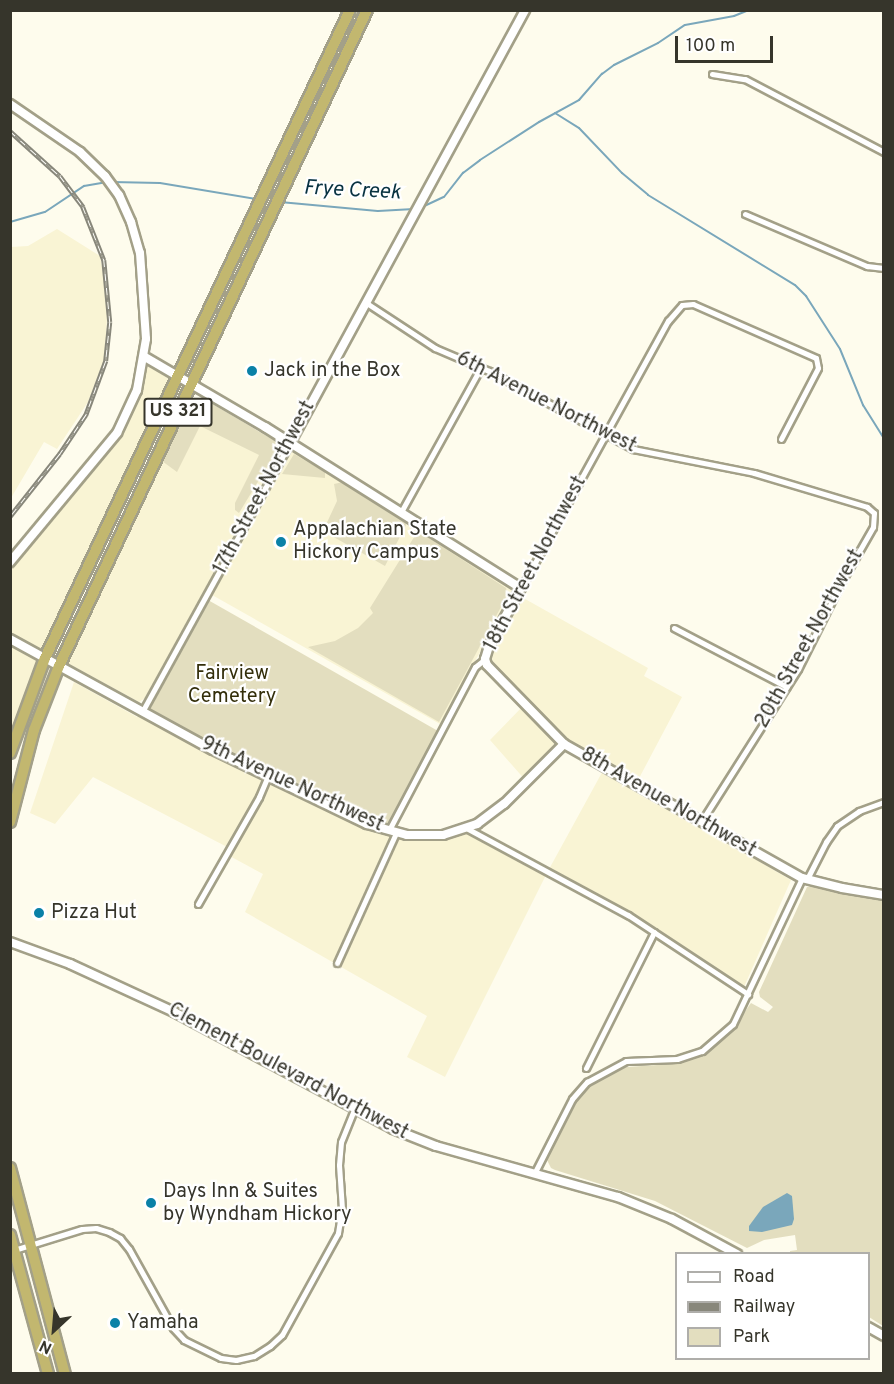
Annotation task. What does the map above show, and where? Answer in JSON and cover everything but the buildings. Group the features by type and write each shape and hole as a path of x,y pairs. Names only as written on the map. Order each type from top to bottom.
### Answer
{"highway":[{"name":"US 321","path":"10,753 45,658 350,10"},
{"name":"US 321","path":"10,822 34,730 59,666 367,10"},
{"path":"10,1168 66,1374"},
{"path":"10,1235 48,1374"}],"street":[{"name":"17th Street Northwest","path":"142,712 525,10"},
{"path":"712,74 745,79 884,152"},
{"path":"10,104 80,152 105,176 115,190 131,222 140,253 146,312 145,357 137,390 117,433 10,562"},
{"path":"745,214 867,266 884,267"},
{"name":"6th Avenue Northwest","path":"365,302 435,348 481,367 605,436 645,453 723,465 768,477 867,507 875,516"},
{"name":"18th Street Northwest","path":"337,963 392,831 475,667 485,658 489,646 676,309 689,303 816,358 819,368 781,438"},
{"path":"145,357 290,443 521,588"},
{"path":"401,512 481,367"},
{"name":"20th Street Northwest","path":"701,822 787,687 873,527 875,516"},
{"path":"674,628 787,687"},
{"name":"9th Avenue Northwest","path":"10,639 142,712 267,776 359,820 392,831 433,836 468,829 504,804 564,744"},
{"name":"8th Avenue Northwest","path":"485,658 491,672 564,744 804,879 884,895"},
{"path":"198,904 259,797 267,776"},
{"path":"534,1174 572,1099 587,1082 627,1062 677,1059 702,1051 733,1024 804,879 826,842 837,826 859,811 884,802"},
{"path":"468,829 628,915 748,994"},
{"path":"586,1068 654,933"},
{"name":"Clement Boulevard Northwest","path":"10,942 70,964 165,1007 354,1110 436,1146 645,1207 733,1252"},
{"path":"14,1250 82,1229 96,1228 110,1232 124,1242 179,1335 210,1355 242,1359 260,1353 270,1346 288,1324 338,1233 342,1209 339,1165 341,1142 354,1110"},
{"path":"870,1329 884,1336"}],"shaded area":[{"path":"57,229 100,256 108,299 105,358 88,402 57,449 44,442 11,498 11,247 28,246"},
{"path":"145,357 177,375 45,658 11,753 11,562 117,433"},
{"name":"Appalachian State Hickory Campus","path":"202,398 372,499 512,590 512,595 440,724 205,591 145,698 139,702 69,664 68,656 191,401"},
{"path":"518,595 648,668 644,676 682,697 636,784 688,815 686,819 791,880 744,987 630,912 628,915 548,871 605,767 564,744 527,782 490,740 524,705 485,659"},
{"path":"74,682 137,717 142,712 194,740 407,835 468,829 548,871 445,1077 407,1057 427,1016 245,912 263,874 226,854 229,848 93,777 55,824 30,813"}],"green space":[{"path":"202,398 275,441 279,448 273,465 267,467 239,513 235,510 235,503 259,455 200,426 177,472 162,461 191,401"},
{"path":"294,454 325,472 325,478 282,474"},
{"path":"343,482 407,523 385,566 323,531 337,501 334,484"},
{"path":"421,533 506,588 508,594 439,722 308,647 335,641 358,628 373,613 370,608 416,534"},
{"name":"Fairview Cemetery","path":"208,600 438,731 387,827 282,781 147,710"},
{"path":"807,887 883,899 883,1326 870,1318 870,1252 790,1252 797,1250 795,1235 764,1240 747,1248 655,1201 555,1170 551,1168 547,1160 573,1105 585,1090 604,1075 627,1067 672,1064 698,1057 727,1037 751,1003 768,1012 773,1007 760,997 759,992"}],"water":[{"path":"787,1193 792,1196 794,1219 792,1225 762,1232 749,1231 749,1226 763,1207"}],"waterway":[{"name":"Frye Creek","path":"420,208 444,197 463,173 480,160 539,122 579,100 602,74 614,65 658,43 685,25 734,16 749,10"},
{"path":"555,113 579,128 622,173 648,195 795,285 806,296 840,349 863,405 884,438"},
{"name":"Frye Creek","path":"10,222 45,212 84,186 106,182"},
{"name":"Frye Creek","path":"112,182 160,183 257,199"},
{"name":"Frye Creek","path":"280,202 378,211 414,209"}],"railway":[{"path":"10,131 60,176 83,207 104,260 110,322 106,361 86,415 60,454 10,517"}],"place":[{"name":"Jack in the Box","path":"252,371"},
{"name":"Appalachian State Hickory Campus","path":"281,542"},
{"name":"Pizza Hut","path":"39,913"},
{"name":"Days Inn & Suites by Wyndham Hickory","path":"151,1203"},
{"name":"Yamaha","path":"115,1323"}]}
